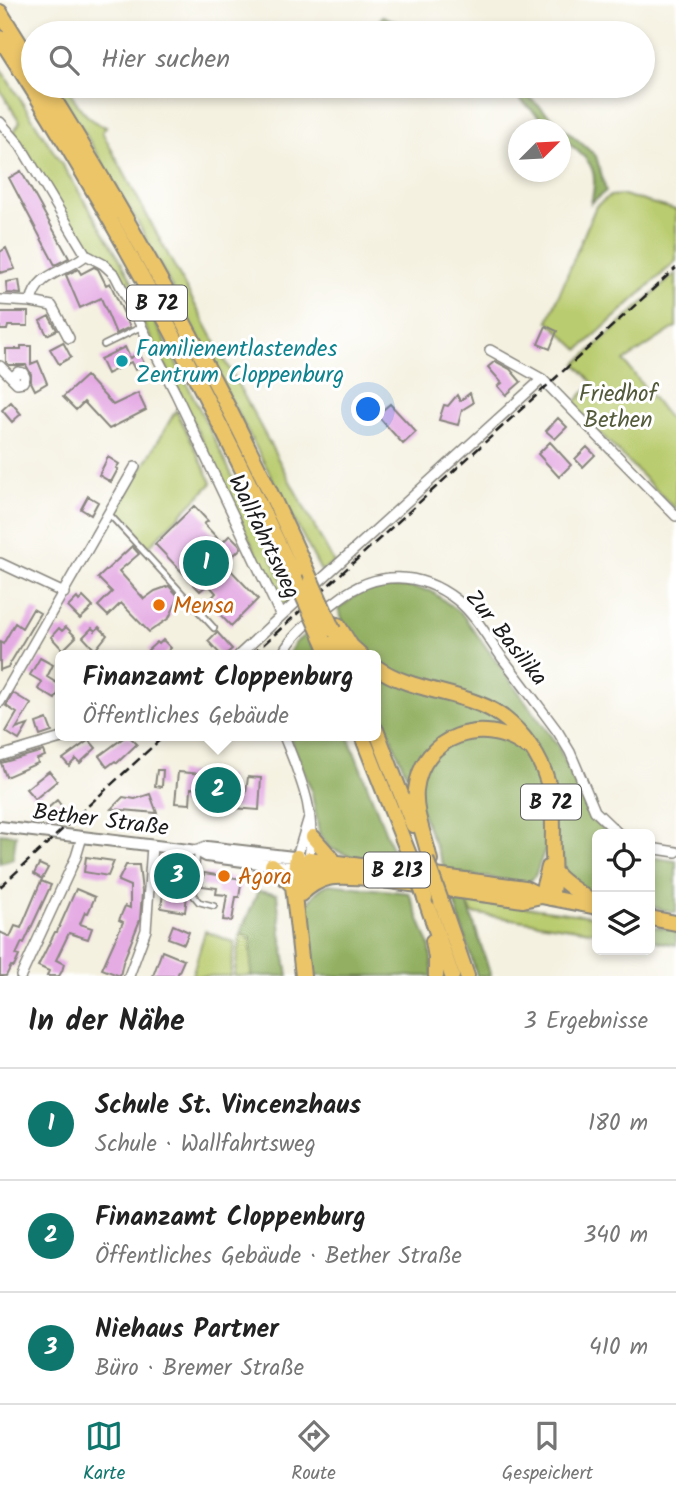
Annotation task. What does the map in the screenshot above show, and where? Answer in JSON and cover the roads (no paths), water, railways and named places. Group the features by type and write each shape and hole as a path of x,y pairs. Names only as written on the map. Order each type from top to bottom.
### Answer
{"main road":[{"path":"0,12 21,46"},
{"name":"B 72","path":"0,38 21,72"},
{"name":"B 72","path":"37,98 75,159 186,355 304,576"},
{"name":"B 72","path":"53,98 129,225 198,351 341,650"},
{"name":"B 72","path":"329,650 331,632"},
{"name":"B 72","path":"331,632 355,650"},
{"name":"B 72","path":"381,670 405,683 459,697 488,708 520,733 545,774 550,791 554,825 553,856 546,897"},
{"name":"B 72","path":"467,976 433,877 419,821 416,791 421,773 437,748 452,738 475,731 510,737 532,751"},
{"path":"364,741 452,976"},
{"name":"B 72","path":"380,741 428,859"},
{"path":"313,837 334,861"},
{"name":"B 72","path":"546,897 555,873 553,856"},
{"name":"B 213","path":"302,863 334,861 525,888 546,897 592,906"},
{"path":"302,863 297,890 297,916 303,976"},
{"name":"B 213","path":"302,863 372,878 523,900 546,897"},
{"path":"272,865 297,890"},
{"path":"555,873 564,884 584,894 592,903"},
{"name":"B 213","path":"297,890 326,877 372,878"},
{"path":"655,919 676,923"},
{"path":"434,922 436,976"}],"street":[{"name":"Wallfahrtsweg","path":"0,122 20,145 86,255 103,264 115,275 176,394 281,616 542,379"},
{"path":"31,302 38,283 86,255"},
{"path":"0,300 52,306 69,338"},
{"path":"490,350 542,379 676,516"},
{"path":"0,366 13,377"},
{"path":"0,702 135,467"},
{"path":"0,563 64,593"},
{"name":"Zur Basilika","path":"285,650 305,626 361,584 398,577 434,585 459,601 558,732 570,752 595,811 614,829"},
{"path":"244,650 281,616"},
{"path":"0,756 55,740"},
{"path":"286,741 304,785 313,837 302,863"},
{"path":"302,863 309,815"},
{"name":"Bether Straße","path":"0,827 197,851 206,856 272,865 302,863"},
{"path":"21,976 76,857 82,837"},
{"path":"129,976 146,930 152,846"},
{"name":"Bether Straße","path":"197,851 207,847 302,863"},
{"path":"655,849 676,852"}],"lane":[{"path":"104,345 141,327"},
{"path":"109,514 214,628"},
{"path":"197,851 194,896 199,902 214,906"},
{"path":"150,886 194,892"}],"railway":[{"path":"257,650 676,268"},
{"path":"0,887 159,741"}],"place":[{"name":"Familienentlastendes Zentrum Cloppenburg","path":"122,361"},
{"name":"Schule St. Vincenzhaus","path":"206,563"},
{"name":"Mensa","path":"159,605"},
{"name":"Finanzamt Cloppenburg","path":"218,790"},
{"name":"Niehaus Partner","path":"177,876"},
{"name":"Agora","path":"224,876"}],"park label":[{"name":"Friedhof Bethen","path":"618,406"}]}
